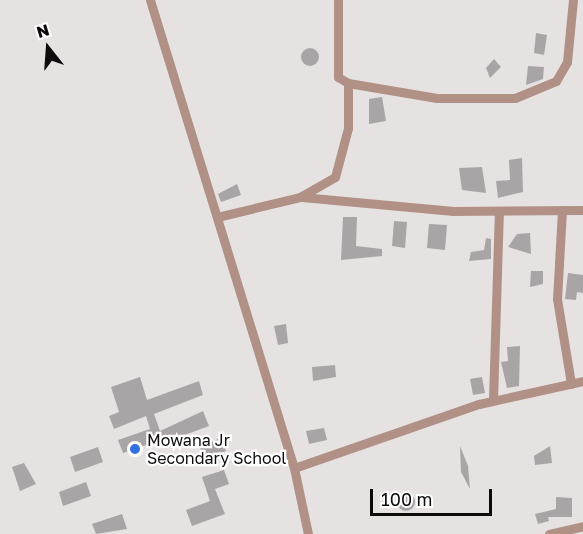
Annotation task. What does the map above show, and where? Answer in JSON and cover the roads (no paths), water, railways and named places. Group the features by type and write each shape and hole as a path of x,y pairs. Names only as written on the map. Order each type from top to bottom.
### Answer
{"street":[{"path":"150,0 294,468 308,534"},
{"path":"339,0 338,77 348,83 437,98 515,98 536,92 563,73 573,0"},
{"path":"217,217 300,197 326,186 340,170 348,83"},
{"path":"300,197 499,213 583,210"},
{"path":"562,210 557,299 571,384"},
{"path":"493,400 499,213"},
{"path":"294,468 493,400 583,381"},
{"path":"549,534 583,526"}],"place":[{"name":"Mowana Jr Secondary School","path":"135,449"}]}
